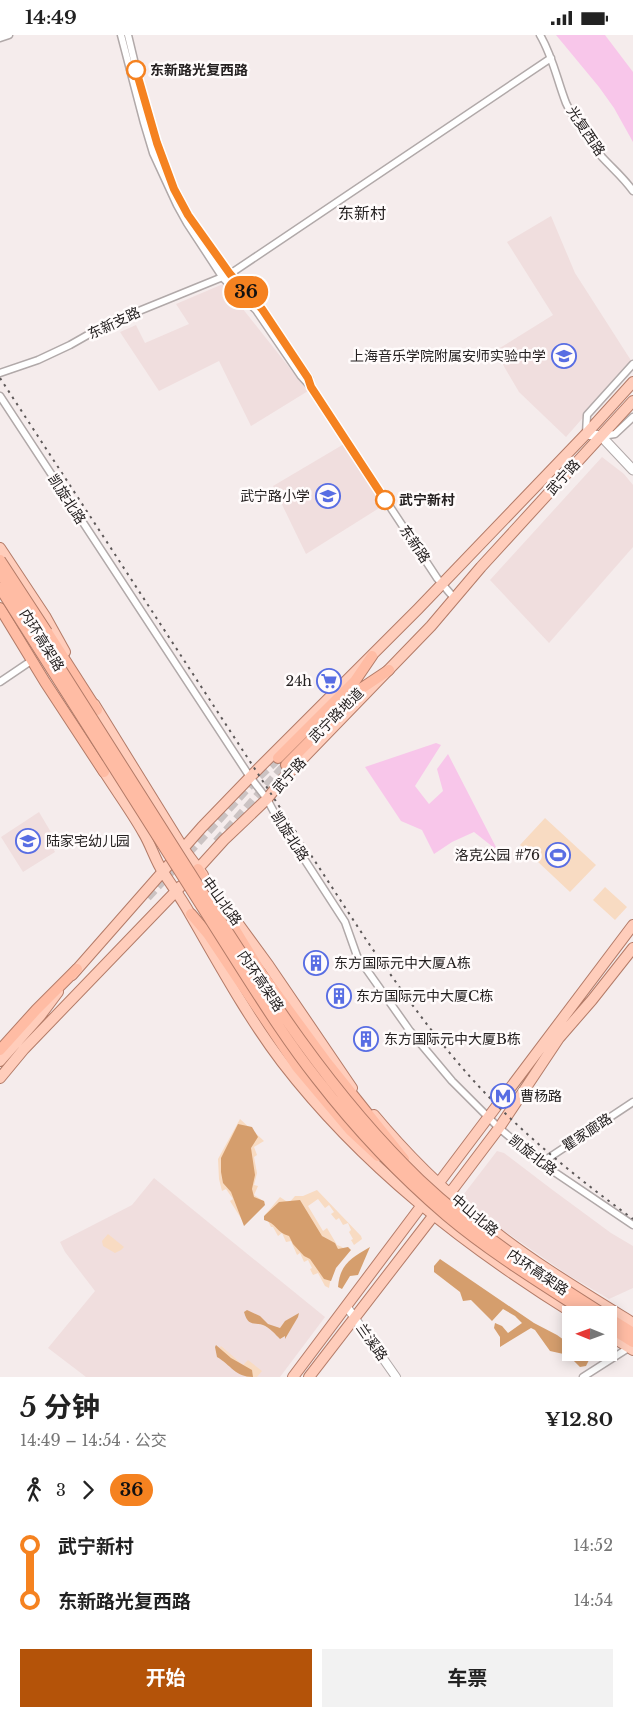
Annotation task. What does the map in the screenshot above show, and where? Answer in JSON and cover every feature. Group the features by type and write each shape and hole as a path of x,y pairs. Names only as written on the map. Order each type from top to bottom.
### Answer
{"highway":[{"path":"0,560 97,710"},
{"name":"内环高架路","path":"0,572 262,985 334,1085 448,1217 577,1306"},
{"name":"内环高架路","path":"0,588 276,1023 337,1104 362,1133 418,1184 506,1250 591,1306"},
{"path":"0,607 45,682 104,772"},
{"name":"武宁路地道","path":"372,656 354,681 282,762 362,688 389,670"},
{"path":"198,869 262,974 418,1184"},
{"path":"191,914 208,934 297,1067 320,1097 350,1130 382,1159 418,1184"},
{"path":"0,1050 77,969"},
{"path":"618,1324 633,1333"},
{"path":"618,1334 632,1346"}],"main road":[{"name":"武宁路","path":"0,1061 40,1016 77,969 183,848 250,777 372,656 586,434 633,382"},
{"name":"武宁路","path":"0,1077 24,1049 224,841 267,799 282,780 431,626 481,567 633,401"},
{"path":"586,434 600,436 633,470"},
{"name":"中山北路","path":"0,548 45,616 97,710 183,848 269,966 352,1088 380,1122 439,1183 479,1220 514,1246 633,1323"},
{"name":"中山北路","path":"0,607 45,674 104,772 144,833 163,872 177,890 248,1011 281,1061 335,1124 369,1159 421,1206 498,1264 562,1306"},
{"path":"293,1377 633,925"},
{"path":"309,1377 499,1127 559,1037 592,1000 633,948"},
{"path":"618,1339 632,1346"}],"street":[{"path":"0,39 9,35"},
{"name":"东新路","path":"121,35 153,153 165,182 186,223 226,276 262,309 441,584 455,599"},
{"name":"东新路","path":"128,35 148,118 174,189 226,276"},
{"name":"光复西路","path":"540,35 551,58 566,103 582,130 602,157 624,178 633,191"},
{"name":"东新支路","path":"0,373 52,354 107,324 226,276 551,58"},
{"path":"586,434 587,415 633,364"},
{"name":"凯旋北路","path":"0,396 250,777 267,799 274,814 345,922 357,956 410,1031 452,1081 499,1127 541,1163 633,1225"},
{"path":"600,436 615,434 633,417"},
{"path":"0,572 10,564"},
{"path":"0,682 28,663"},
{"name":"瞿家廊路","path":"541,1163 633,1102"},
{"name":"兰溪路","path":"347,1307 396,1377"},
{"path":"583,1377 632,1346"}],"shaded area":[{"path":"556,35 605,35 633,72 633,142 614,108 599,87"},
{"name":"上海音乐学院附属安师实验中学","path":"551,216 575,273 632,362 566,437 519,392 495,351 553,315 507,242"},
{"path":"223,284 308,391 251,426 219,361 159,391 120,332 136,325 145,343 189,324 176,304"},
{"name":"武宁路小学","path":"344,444 384,505 306,554 273,486"},
{"path":"602,457 624,474 633,485 633,547 549,643 490,580"},
{"path":"436,743 441,745 415,786 429,804 443,791 437,769 448,754 498,851 474,832 452,842 434,854 422,830 401,821 365,767"},
{"name":"陆家宅幼儿园","path":"39,812 55,839 50,842 55,852 23,872 1,837"},
{"name":"洛克公园 #76","path":"545,818 596,865 570,892 520,845"},
{"path":"605,887 627,907 615,920 593,900"},
{"path":"240,1119 264,1141 254,1147 257,1155 254,1157 257,1173 254,1185 258,1186 254,1195 265,1202 244,1223 230,1201 233,1199 226,1189 222,1191 218,1159"},
{"path":"238,1124 252,1127 258,1137 251,1148 255,1175 252,1189 254,1197 264,1201 265,1205 244,1226 231,1192 223,1183 221,1172 221,1158"},
{"path":"497,1151 504,1153 611,1233 633,1246 633,1288 609,1299 568,1275 468,1204 463,1198 464,1194"},
{"path":"154,1178 325,1317 280,1377 86,1377 48,1348 95,1291 65,1252 60,1242 132,1205"},
{"path":"317,1190 361,1236 362,1239 354,1245 351,1240 353,1239 349,1232 351,1230 348,1223 343,1225 339,1218 336,1220 331,1214 334,1212 329,1205 325,1208 318,1199 308,1206 323,1231 327,1228 337,1245 346,1251 334,1268 329,1288 325,1286 318,1273 313,1275 308,1260 304,1262 300,1253 297,1255 291,1241 286,1242 282,1233 278,1236 265,1215 280,1197 289,1203 295,1196 303,1196"},
{"path":"300,1200 322,1236 335,1243 338,1249 348,1247 351,1250 336,1268 331,1281 324,1279 310,1259 304,1256 293,1244 289,1236 264,1220 264,1216 279,1202"},
{"path":"108,1234 124,1247 121,1250 115,1253 103,1246 102,1241"},
{"path":"370,1247 358,1275 350,1276 342,1289 338,1287 344,1267 357,1255"},
{"path":"440,1259 534,1323 557,1335 562,1339 562,1354 550,1351 535,1330 531,1328 500,1347 500,1337 494,1328 495,1323 502,1326 508,1333 522,1323 503,1309 492,1321 471,1300 463,1301 460,1292 434,1272 434,1266"},
{"path":"247,1310 260,1316 268,1324 280,1328 285,1321 299,1313 285,1339 285,1336 280,1339 265,1326 249,1322 244,1312"},
{"path":"216,1345 231,1358 252,1370 253,1377 237,1373 217,1357"},
{"path":"221,1346 243,1365 248,1360 262,1371 257,1377 247,1377 216,1352"},
{"path":"574,1361 588,1361 586,1366 580,1367"}],"tunnel":[{"path":"147,897 254,780 278,758"},
{"path":"217,842 286,765"}],"railway":[{"path":"0,378 367,941 424,1020 469,1076 520,1128 575,1175 633,1219"}],"bus line":[{"name":"36","path":"136,70 148,118 174,189 188,215 230,274 262,309 385,500"}],"place":[{"name":"东新路光复西路","path":"136,70"},
{"name":"上海音乐学院附属安师实验中学","path":"564,356"},
{"name":"武宁路小学","path":"328,496"},
{"name":"武宁新村","path":"385,500"},
{"name":"24h","path":"329,681"},
{"name":"陆家宅幼儿园","path":"28,841"},
{"name":"洛克公园 #76","path":"558,855"},
{"name":"东方国际元中大厦A栋","path":"316,963"},
{"name":"东方国际元中大厦C栋","path":"339,996"},
{"name":"东方国际元中大厦B栋","path":"366,1039"},
{"name":"曹杨路","path":"503,1096"}],"district":[{"name":"东新村","path":"362,213"}]}
